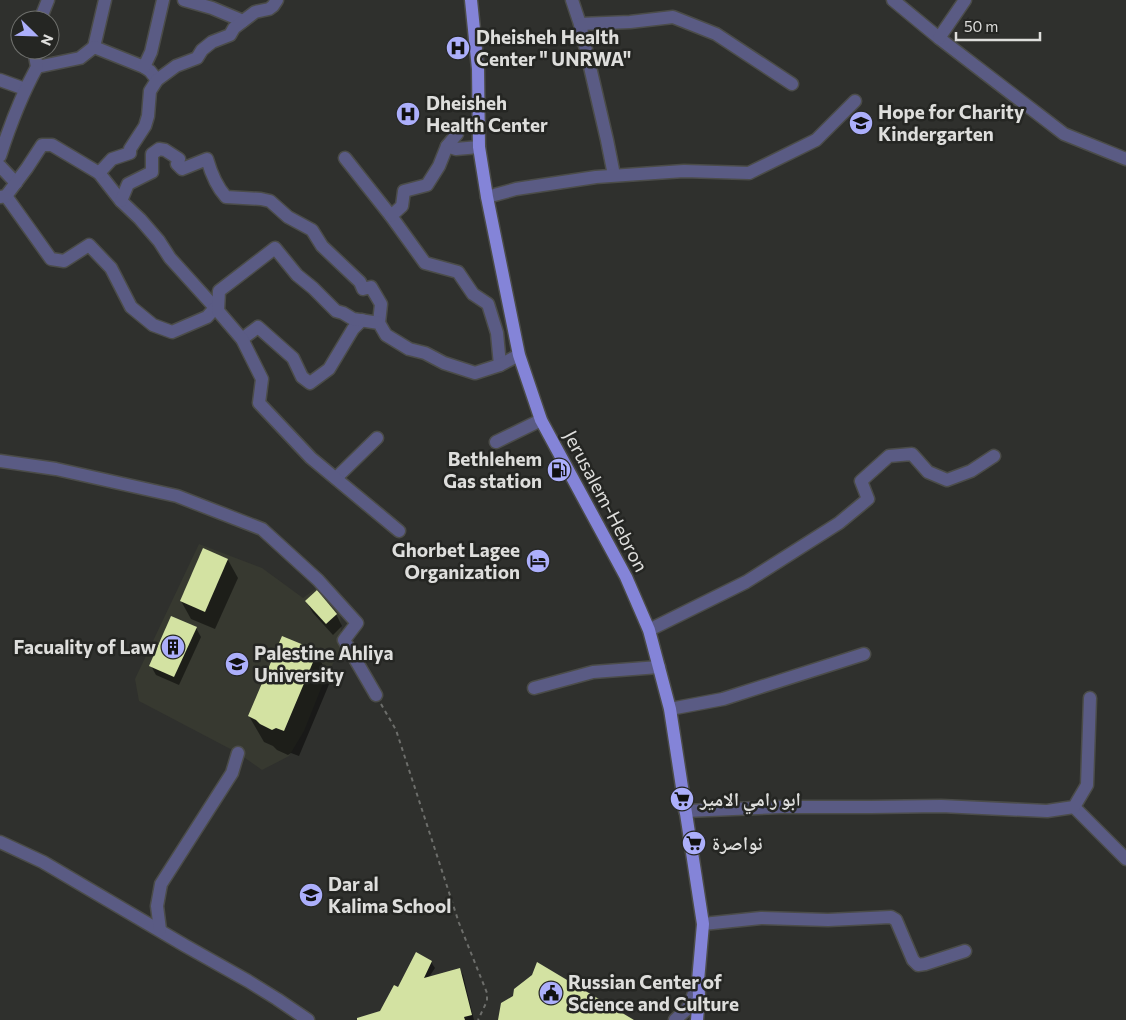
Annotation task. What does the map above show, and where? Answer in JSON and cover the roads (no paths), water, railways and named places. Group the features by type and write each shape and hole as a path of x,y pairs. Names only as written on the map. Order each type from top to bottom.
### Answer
{"main road":[{"name":"Jerusalem-Hebron","path":"471,0 478,70 479,147 487,198 519,355 541,420 626,577 649,630 670,709 703,924 697,1020"}],"street":[{"path":"37,67 80,58 94,47 106,0"},
{"path":"144,67 151,52 163,0"},
{"path":"184,0 212,4 243,21"},
{"path":"99,173 112,159 130,153 130,149 145,126 148,116 150,91 157,80 176,66 196,58 212,42 230,35 234,28 254,12 269,9 277,0"},
{"path":"572,0 580,24 608,140 614,176"},
{"path":"893,0 939,38 1064,134 1126,159"},
{"path":"939,38 965,0"},
{"path":"580,24 630,22 674,17 716,34 792,84"},
{"path":"94,47 150,70 157,80"},
{"path":"0,156 25,89 37,67 36,60"},
{"path":"0,80 25,89"},
{"path":"487,198 516,189 596,177 684,170 749,173 816,140 855,101"},
{"path":"391,216 402,206 404,191 427,185 439,166 447,146 457,134"},
{"path":"379,323 353,319 336,311 298,275 275,248 219,291 217,309 207,318 172,332 153,325 131,307 111,268 89,245 64,261 50,260 3,196 16,183 42,145 52,145 99,173 121,201 158,240 170,258 217,309 242,339 262,379 259,403 310,458 398,531"},
{"path":"447,146 456,150 479,147"},
{"path":"121,201 128,184 152,172 152,154 159,149 165,150 179,159 177,164 182,169 207,159 214,178 226,197 261,198 270,201 283,214 312,230 322,246 360,282 363,289 371,287 381,304 379,323 386,335 409,349 425,353 444,363 476,373 500,365 519,355"},
{"path":"345,158 391,216 424,263 458,272 473,294 488,304 497,333 500,365"},
{"path":"0,166 16,183"},
{"path":"242,339 258,327 293,358 302,377 310,383 329,369 353,329 362,320"},
{"path":"496,442 541,420"},
{"path":"336,478 377,438"},
{"path":"649,630 746,582 839,523 868,499 861,481 889,456 912,454 928,472 947,480 971,471 994,456"},
{"path":"0,461 56,469 177,496 262,529 318,580 357,623 344,640 376,695"},
{"path":"670,709 723,699 864,654"},
{"path":"534,688 593,672 659,667"},
{"path":"1074,807 1087,785 1090,698"},
{"path":"160,930 157,906 161,884 232,773 238,753"},
{"path":"685,810 779,807 871,808 941,806 1047,811 1074,807"},
{"path":"1074,807 1126,859"},
{"path":"0,842 43,862 277,999 308,1020"},
{"path":"703,924 761,918 828,920 892,916 896,920 914,960 918,964 925,964 965,951"},
{"path":"676,1020 691,1002 698,981"}],"place":[{"name":"Dheisheh Health Center \" UNRWA\"","path":"458,48"},
{"name":"Dheisheh Health Center","path":"408,114"},
{"name":"Hope for Charity Kindergarten","path":"861,123"},
{"name":"Bethlehem Gas station","path":"559,470"},
{"name":"Ghorbet Lagee Organization","path":"538,561"},
{"name":"Facuality of Law","path":"173,647"},
{"name":"Palestine Ahliya University","path":"237,664"},
{"name":"ابو رامي الامير","path":"682,799"},
{"name":"نواصرة","path":"694,843"},
{"name":"Dar al Kalima School","path":"311,895"},
{"name":"Russian Center of Science and Culture","path":"551,993"}]}
